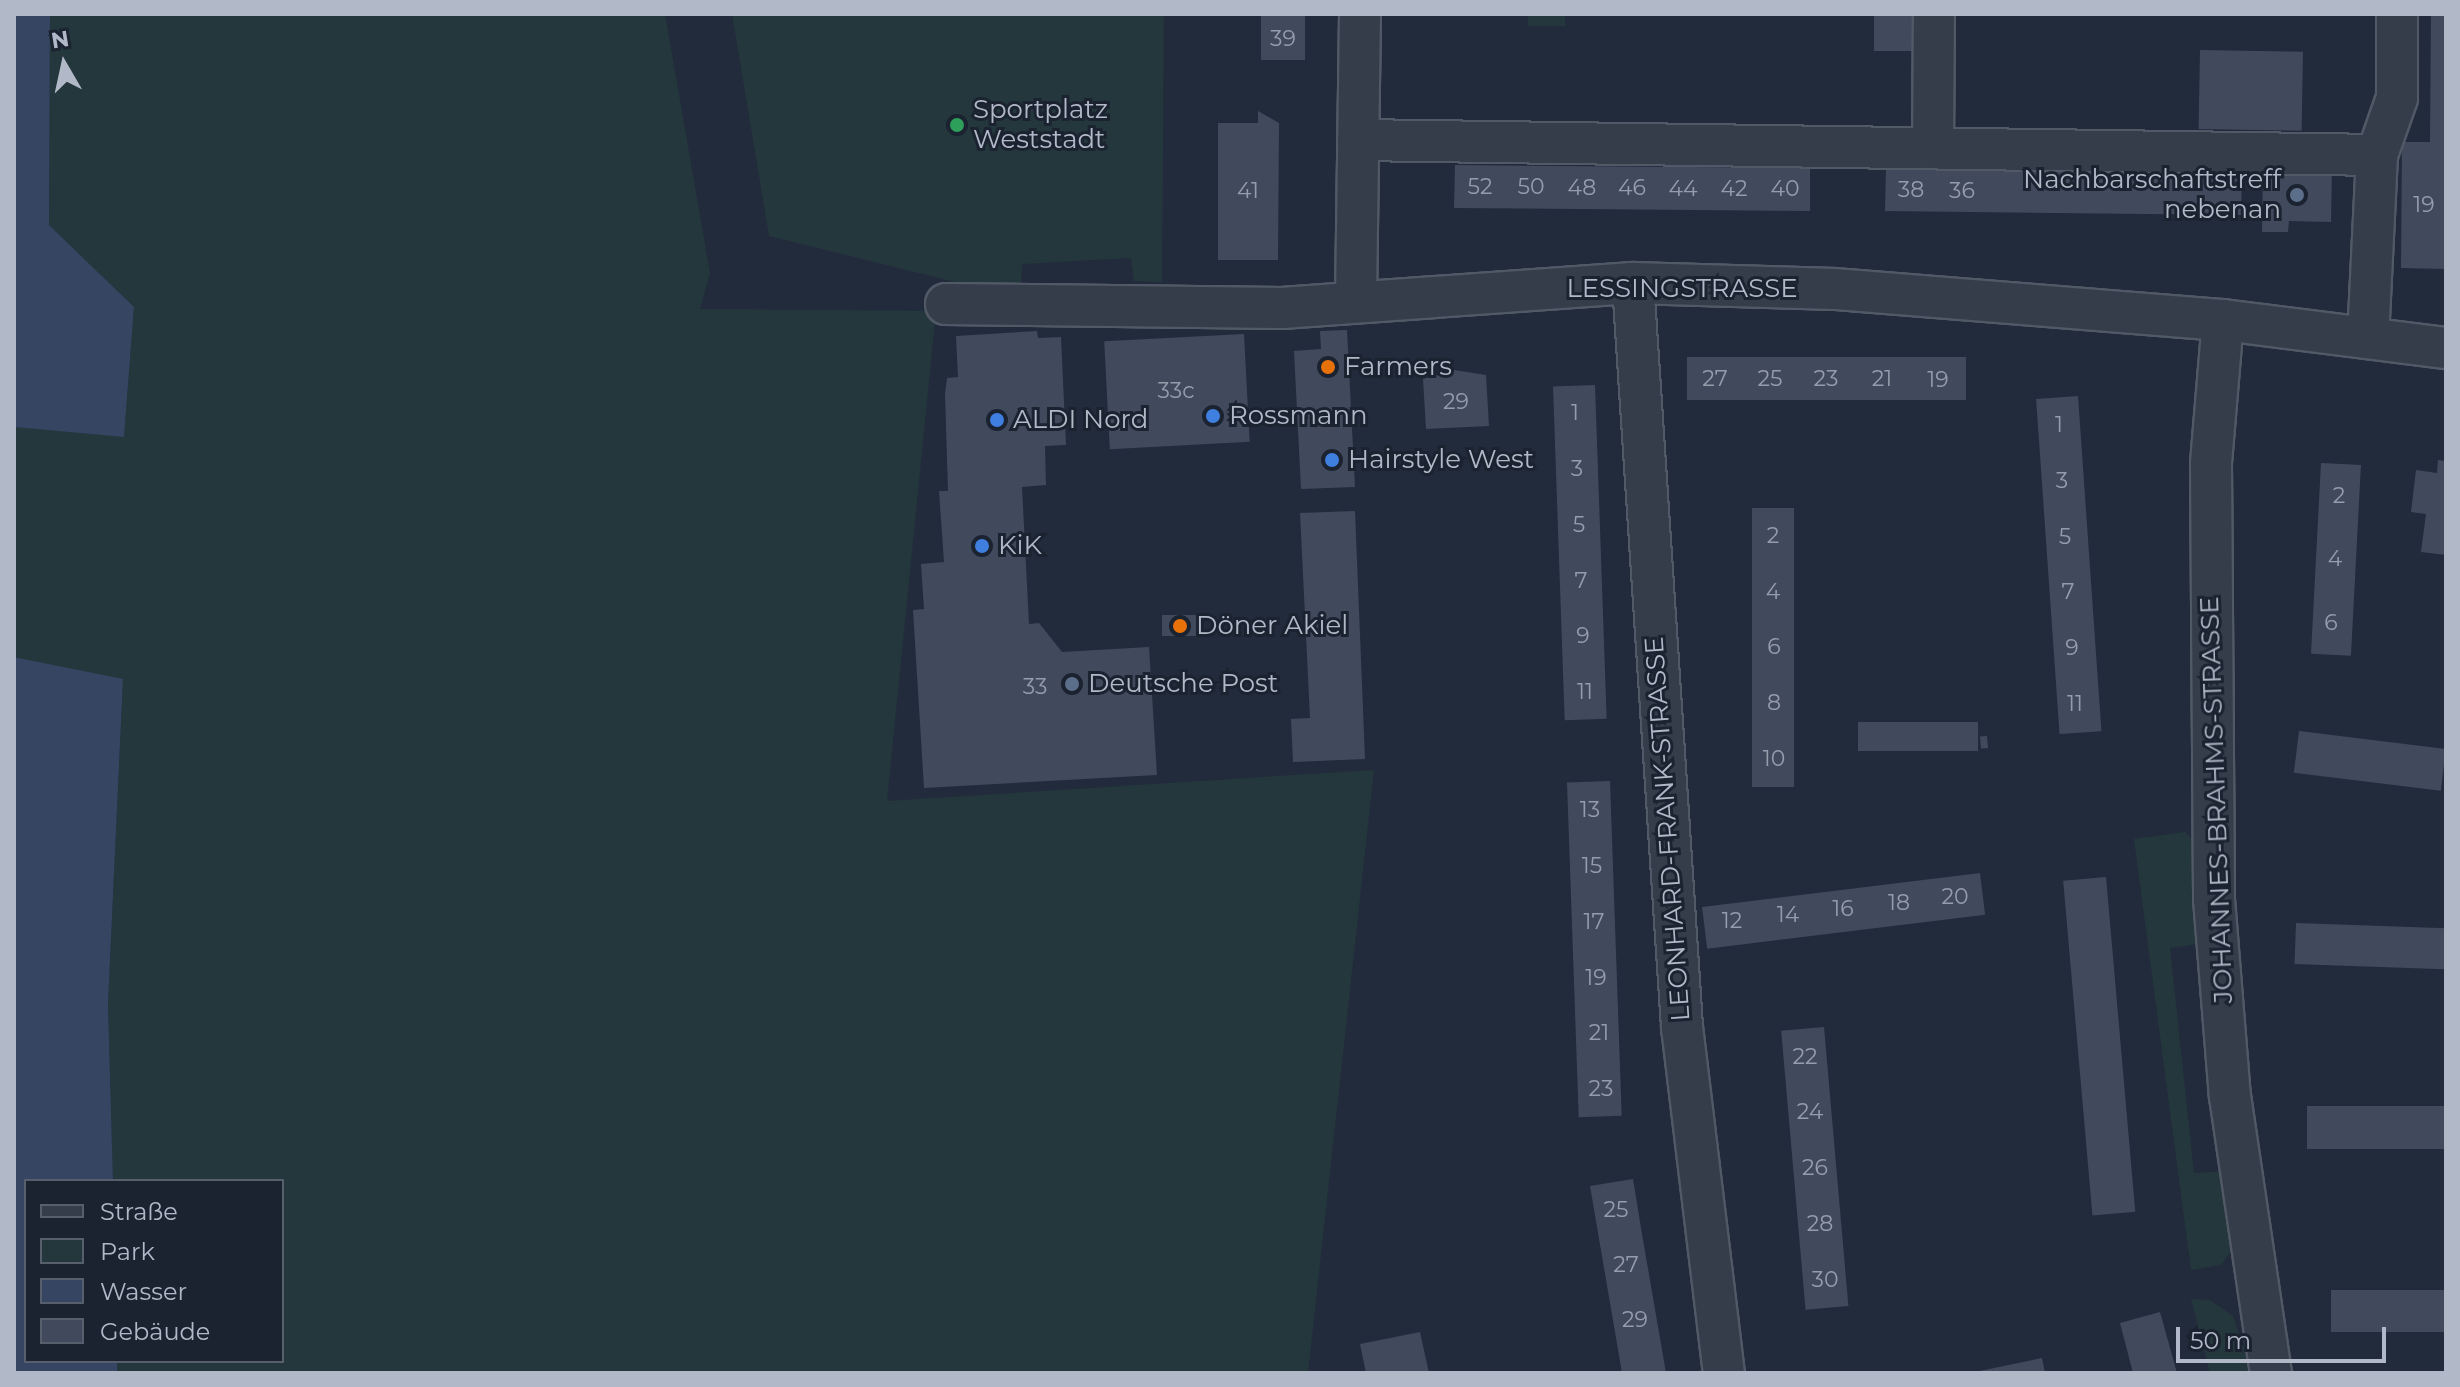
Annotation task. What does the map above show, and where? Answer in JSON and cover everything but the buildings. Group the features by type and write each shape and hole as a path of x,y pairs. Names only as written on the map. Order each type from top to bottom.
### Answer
{"street":[{"path":"1356,301 1360,14"},
{"path":"1933,148 1934,14"},
{"path":"2368,337 2377,155 2397,98 2397,14"},
{"path":"1358,140 2377,155"},
{"name":"LESSINGSTRASSE","path":"946,304 1282,308 1633,283 1835,289 2223,320 2446,348"},
{"name":"LEONHARD-FRANK-STRASSE","path":"1633,283 1682,1027 1724,1373"},
{"name":"JOHANNES-BRAHMS-STRASSE","path":"2223,320 2211,464 2214,899 2230,1096 2271,1373"}],"green space":[{"path":"50,14 665,14 710,273 700,309 936,311 887,801 1374,770 1308,1373 117,1373 117,1363 284,1363 284,1179 113,1179 108,1004 123,680 14,657 14,427 124,436 134,307 49,225"},
{"name":"Sportplatz Weststadt","path":"732,14 1164,14 1162,282 1134,281 1131,258 1022,264 1021,287 983,289 769,236"},
{"path":"1528,14 1565,14 1565,26 1528,26"},
{"path":"2185,832 2202,849 2204,943 2170,948 2194,1173 2222,1171 2232,1249 2221,1265 2191,1270 2134,839"},
{"path":"2191,1299 2210,1300 2233,1316 2253,1373 2210,1373"}],"water":[{"path":"14,14 50,14 49,225 134,307 124,437 14,427"},
{"path":"14,657 123,679 108,1004 113,1179 24,1179 24,1363 117,1363 117,1373 14,1373"}],"place":[{"name":"Sportplatz Weststadt","path":"957,125"},
{"name":"Nachbarschaftstreff nebenan","path":"2297,195"},
{"name":"Farmers","path":"1328,367"},
{"name":"Rossmann","path":"1213,416"},
{"name":"ALDI Nord","path":"997,420"},
{"name":"Hairstyle West","path":"1332,460"},
{"name":"KiK","path":"982,546"},
{"name":"Döner Akiel","path":"1180,626"},
{"name":"Deutsche Post","path":"1072,684"}]}
